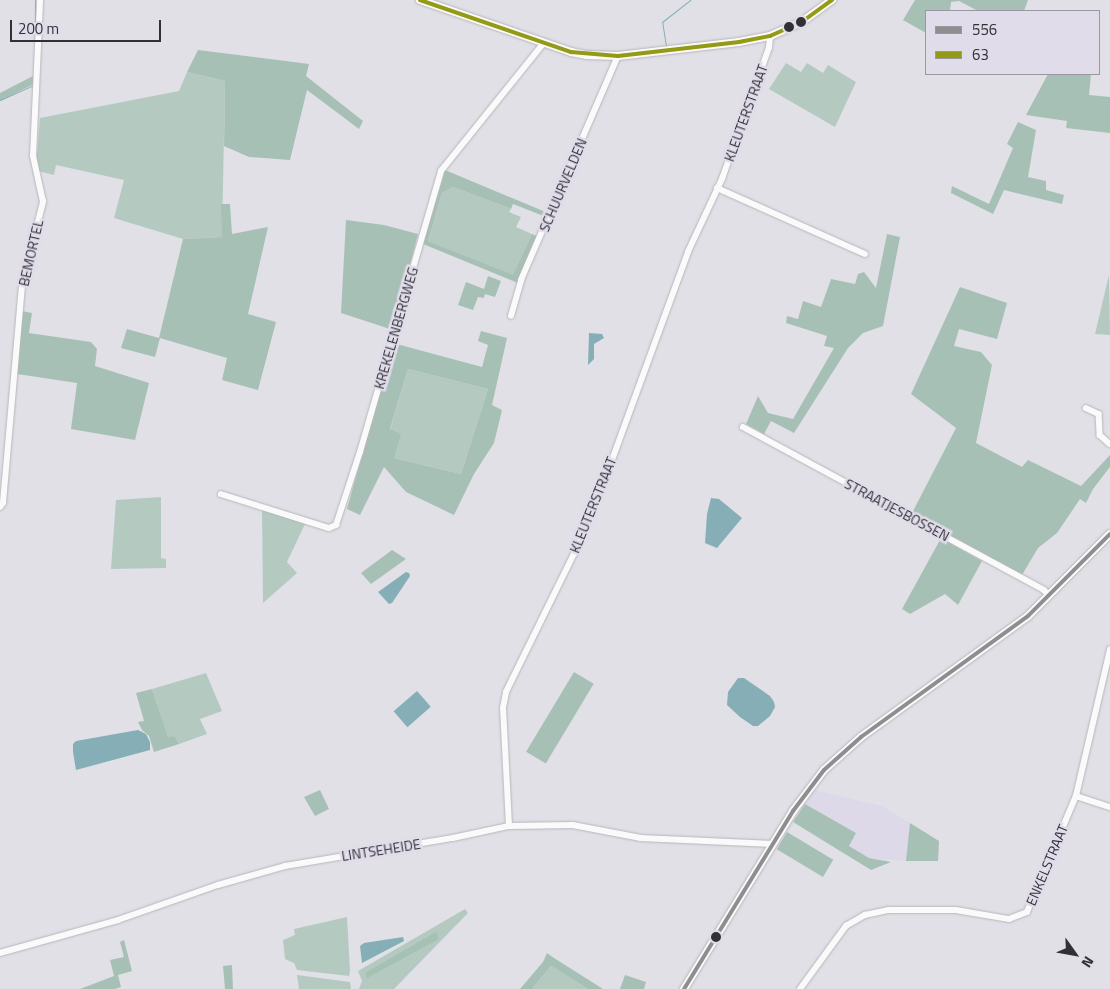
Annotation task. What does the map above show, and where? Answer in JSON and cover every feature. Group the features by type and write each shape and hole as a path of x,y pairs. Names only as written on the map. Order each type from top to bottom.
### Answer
{"street":[{"name":"BEMORTEL","path":"0,507 3,503 22,285 43,202 33,156 40,0"},
{"path":"420,0 543,44 586,55 618,56 739,42 770,36 803,21 832,0"},
{"name":"KLEUTERSTRAAT","path":"509,826 503,708 506,692 574,554 612,460 688,252 717,188 769,48 770,36"},
{"name":"KREKELENBERGWEG","path":"221,494 329,528 336,525 360,452 441,171 543,44"},
{"name":"SCHUURVELDEN","path":"511,316 521,280 618,56"},
{"path":"717,188 866,254"},
{"path":"1086,408 1099,414 1100,435 1110,444"},
{"name":"STRAATJESBOSSEN","path":"743,427 1044,590 1050,596"},
{"path":"684,989 809,789 847,748 1004,634 1050,596 1110,534"},
{"name":"ENKELSTRAAT","path":"800,989 846,926 865,915 888,910 956,910 1009,918 1027,912 1076,796 1110,650"},
{"path":"1076,796 1110,807"},
{"name":"LINTSEHEIDE","path":"0,953 118,920 218,885 285,866 453,838 509,826 573,825 640,838 774,844"}],"shaded area":[{"path":"814,790 882,806 910,823 906,861 869,858 849,846 856,833 805,804"}],"green space":[{"path":"915,0 1028,0 1024,10 976,10 959,1 951,2 950,10 925,10 925,32 903,20"},
{"path":"198,50 309,64 306,76 363,121 359,129 307,90 290,160 249,157 224,146 225,81 187,72"},
{"path":"786,63 801,72 807,63 823,73 828,65 856,82 835,127 769,89"},
{"path":"187,72 225,81 222,237 183,239 114,218 124,180 56,165 54,175 38,171 36,166 40,118 179,91"},
{"path":"1047,75 1091,75 1089,95 1110,97 1110,133 1066,128 1067,121 1026,115"},
{"path":"33,76 34,84 0,101 0,93"},
{"path":"1018,122 1036,130 1028,177 1046,181 1046,190 1064,195 1062,204 1004,190 993,214 951,193 952,186 989,204 1013,148 1007,144"},
{"path":"445,170 548,213 546,217 513,204 511,209 453,187 442,193 428,241 513,275 532,234 539,237 518,283 423,244"},
{"path":"453,187 511,209 509,212 521,217 516,227 532,234 513,276 428,241 442,193"},
{"path":"221,204 230,204 232,234 268,227 248,314 276,322 258,390 222,380 227,358 160,338 155,357 121,348 127,329 159,338 183,239 222,237"},
{"path":"346,220 384,225 418,234 393,330 341,313"},
{"path":"887,234 900,237 883,326 863,333 848,348 794,433 771,421 764,434 746,424 758,396 768,413 793,419 834,348 824,346 827,336 786,323 787,316 798,319 803,301 821,307 831,279 855,284 858,274 864,272 876,288"},
{"path":"1109,275 1110,335 1095,334"},
{"path":"488,276 501,281 495,297 485,294 484,298 478,297 473,310 458,305 466,282 484,289"},
{"path":"960,287 1007,303 997,339 959,329 954,346 981,352 992,365 976,443 1022,467 1028,460 1081,486 1110,455 1110,467 1093,489 1086,503 1080,499 1057,533 1038,548 1022,575 911,515 956,428 911,394"},
{"path":"22,311 32,313 29,333 91,342 97,349 95,366 149,383 135,440 71,429 77,383 17,374"},
{"path":"481,331 507,338 492,405 502,410 494,443 474,474 454,515 406,492 384,467 360,515 347,509 393,343 482,367 488,345 478,341","holes":["408,369 488,389 461,474 394,458 401,434 390,429"]},
{"path":"408,369 488,389 461,474 394,458 390,430"},
{"path":"161,497 161,558 166,559 166,568 111,569 116,500"},
{"path":"262,509 305,524 287,562 297,573 263,603"},
{"path":"941,538 982,561 958,605 945,594 910,614 902,609"},
{"path":"392,550 406,559 371,584 361,573"},
{"path":"574,672 594,684 546,764 526,752"},
{"path":"206,673 222,711 200,719 207,734 179,744 175,736 168,738 152,689"},
{"path":"152,689 168,737 175,736 179,744 154,752 149,736 142,730 138,722 144,721 136,693"},
{"path":"320,790 329,809 315,816 304,797"},
{"path":"805,804 856,833 849,846 869,858 891,862 871,870 793,822"},
{"path":"910,823 939,841 938,861 906,861"},
{"path":"787,832 833,860 823,877 777,849"},
{"path":"465,909 468,913 394,989 359,989 362,981 358,971"},
{"path":"347,917 349,976 297,970 294,963 285,959 283,940 295,935 294,929"},
{"path":"436,932 439,939 367,978 365,973"},
{"path":"124,940 132,971 118,975 121,987 115,989 80,989 114,976 110,960 124,957 120,942"},
{"path":"547,953 603,989 588,989 551,966 532,989 520,989 543,962"},
{"path":"232,965 233,989 225,989 223,966"},
{"path":"551,966 588,989 532,989"},
{"path":"297,975 350,982 351,989 299,989"},
{"path":"625,975 646,982 644,989 620,989"}],"water":[{"path":"589,333 602,334 604,338 594,344 594,359 588,365"},
{"path":"711,498 719,499 742,518 717,548 705,543 707,514"},
{"path":"406,572 410,576 392,603 389,604 378,592"},
{"path":"738,678 744,678 770,696 774,702 775,707 770,716 758,726 753,726 727,705 728,692"},
{"path":"417,691 431,707 407,727 394,711"},
{"path":"138,730 146,734 150,742 150,750 76,770 73,744 76,741"},
{"path":"403,937 404,941 362,963 360,946 364,943"}],"waterway":[{"path":"35,0 35,51"},
{"path":"666,46 662,22 690,0"},
{"path":"0,100 33,85"}],"transit line":[{"name":"63","path":"420,0 571,52 618,56 739,42 770,36 803,21 832,0"},
{"name":"556","path":"684,989 793,811 824,770 861,737 1028,616 1110,534"}]}
